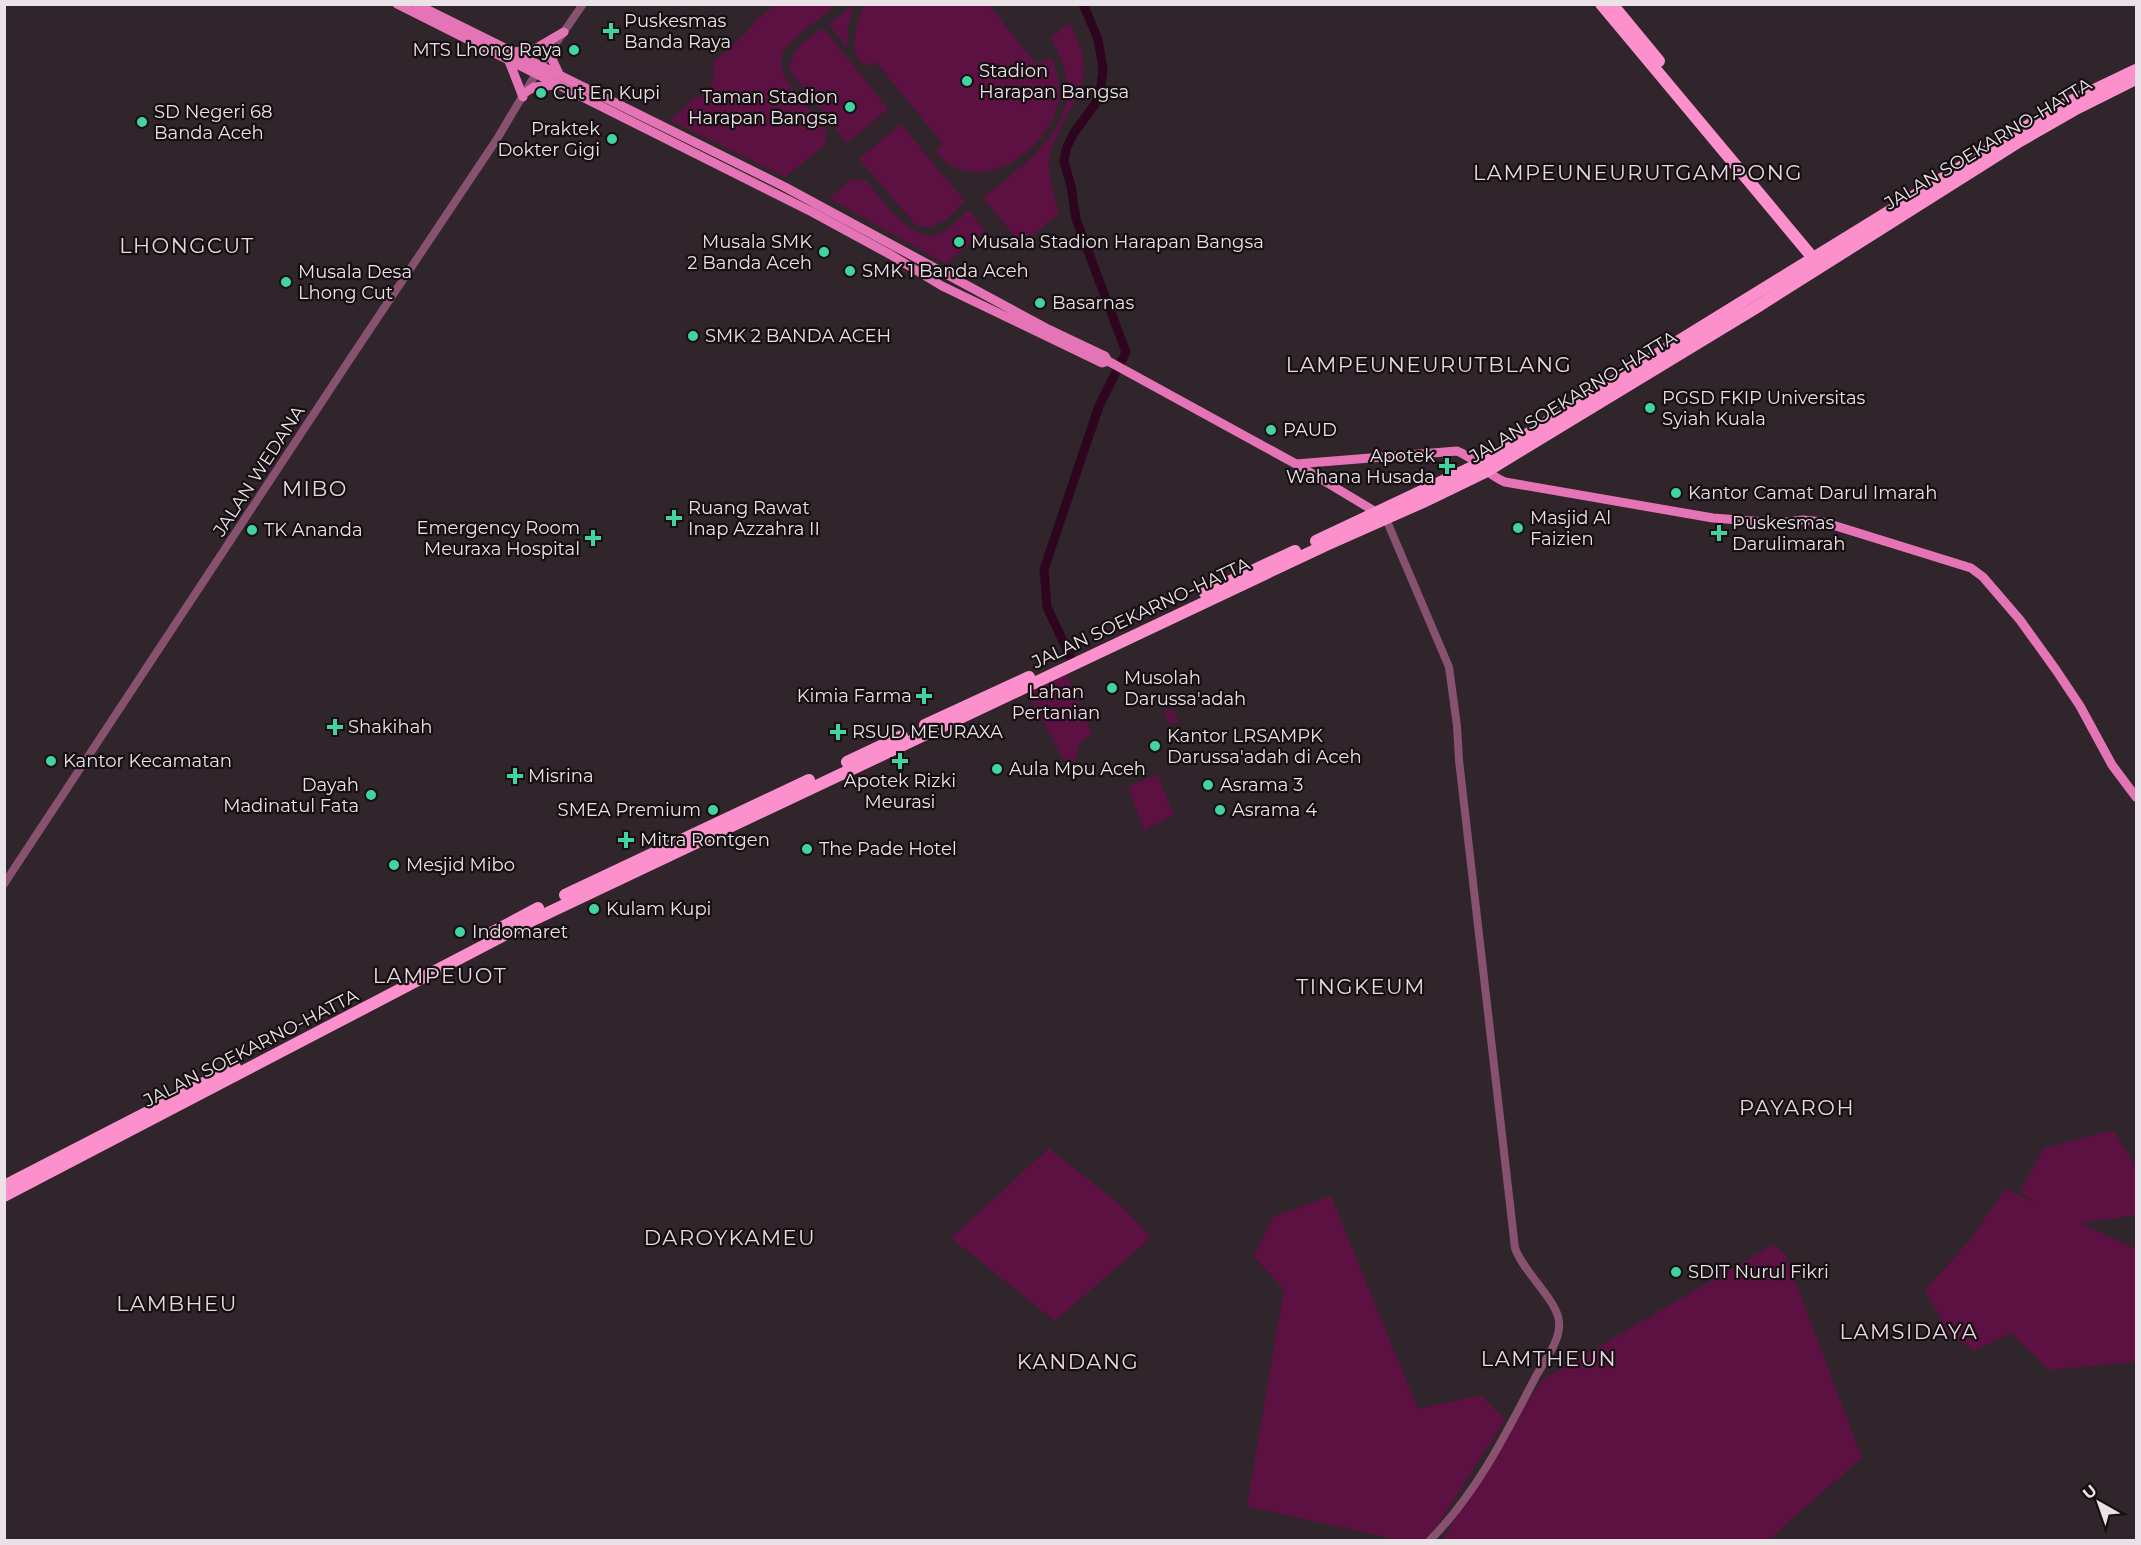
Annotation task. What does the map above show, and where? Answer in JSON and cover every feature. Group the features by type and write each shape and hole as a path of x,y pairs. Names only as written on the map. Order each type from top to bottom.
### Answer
{"highway":[{"path":"1601,4 1820,261"},
{"path":"1612,4 1724,146"},
{"name":"JALAN SOEKARNO-HATTA","path":"4,1186 113,1134 536,919 589,888 1483,468 1563,426 2038,119 2136,70"},
{"name":"JALAN SOEKARNO-HATTA","path":"1820,261 2073,110 2136,79"},
{"name":"JALAN SOEKARNO-HATTA","path":"4,1196 113,1134"}],"main road":[{"path":"398,4 539,69 559,75 663,133"},
{"path":"416,4 510,56 524,95 534,87 558,85"},
{"path":"510,56 535,49 564,32"},
{"path":"553,48 552,59 559,75"},
{"path":"539,69 558,85 740,170 1046,328 1105,356 1109,362 1296,464 1381,516"},
{"path":"893,250 942,286 1074,352 1102,363 1109,362"},
{"path":"979,303 984,294"},
{"path":"1296,464 1457,451 1465,454 1494,478 1505,482 1713,518 1778,523 1803,520 1822,522 1971,568 1996,591 2036,642 2080,706 2112,765 2136,797"}],"street":[{"name":"JALAN WEDANA","path":"4,884 583,4"},
{"path":"1381,516 1449,667 1458,726 1459,760 1515,1248 1521,1263 1555,1311 1559,1322 1557,1337 1512,1424 1449,1520 1430,1540"}],"green space":[{"name":"Stadion Harapan Bangsa","path":"865,4 989,5 1036,64 1052,59 1058,81 1059,99 1051,122 1024,154 1007,165 988,171 969,171 951,165 935,151 943,144 875,61 867,67 857,57 855,38"},
{"path":"776,5 828,5 832,8 793,40 782,56 782,67 793,90 827,131 824,146 785,177 670,120 695,97 701,98 705,94 712,82 713,62 747,32 757,19"},
{"path":"854,5 848,27 847,48 829,24"},
{"path":"1070,23 1081,51 1084,68 1079,90 1057,136 1049,159 1050,178 1059,213 1022,245 983,198 1040,148 1054,130 1064,110 1067,89 1063,64 1050,37"},
{"path":"820,29 825,30 888,109 847,143 791,72 795,52"},
{"path":"901,124 964,201 949,217 935,225 928,227 915,224 859,159"},
{"path":"851,180 866,181 907,226 926,236 940,233 969,210 985,231 946,264 830,199"},
{"name":"Lahan Pertanian","path":"1066,672 1092,735 1080,744 1071,772 1028,694"},
{"path":"1172,708 1179,722 1170,725 1164,711"},
{"path":"1157,774 1174,815 1144,831 1128,787"},
{"path":"2113,1130 2136,1166 2136,1215 2080,1223 2136,1249 2136,1362 2049,1370 2011,1333 1974,1351 1949,1334 1925,1290 1971,1239 2005,1189 2035,1202 2020,1192 2043,1149"},
{"path":"1049,1148 1123,1207 1151,1238 1055,1321 951,1238"},
{"path":"1331,1196 1418,1409 1481,1395 1505,1420 1428,1540 1398,1540 1247,1506 1284,1289 1253,1256 1274,1216"},
{"path":"1774,1244 1785,1254 1862,1458 1768,1540 1442,1540 1542,1380"}],"waterway":[{"path":"1070,656 1047,607 1044,569 1099,406 1126,352 1076,219 1071,186 1064,162 1066,149 1074,133 1095,104 1100,93 1103,69 1098,39 1083,4"}],"place":[{"name":"Puskesmas Banda Raya","path":"611,31"},
{"name":"MTS Lhong Raya","path":"574,50"},
{"name":"Stadion Harapan Bangsa","path":"967,81"},
{"name":"Cut En Kupi","path":"541,93"},
{"name":"Taman Stadion Harapan Bangsa","path":"850,107"},
{"name":"SD Negeri 68 Banda Aceh","path":"142,122"},
{"name":"Praktek Dokter Gigi","path":"612,139"},
{"name":"Musala Stadion Harapan Bangsa","path":"959,242"},
{"name":"Musala SMK 2 Banda Aceh","path":"824,252"},
{"name":"SMK 1 Banda Aceh","path":"850,271"},
{"name":"Musala Desa Lhong Cut","path":"286,282"},
{"name":"Basarnas","path":"1040,303"},
{"name":"SMK 2 BANDA ACEH","path":"693,336"},
{"name":"PGSD FKIP Universitas Syiah Kuala","path":"1650,408"},
{"name":"PAUD","path":"1271,430"},
{"name":"Apotek Wahana Husada","path":"1447,466"},
{"name":"Kantor Camat Darul Imarah","path":"1676,493"},
{"name":"Ruang Rawat Inap Azzahra II","path":"674,518"},
{"name":"Masjid Al Faizien","path":"1518,528"},
{"name":"TK Ananda","path":"252,530"},
{"name":"Puskesmas Darulimarah","path":"1719,533"},
{"name":"Emergency Room Meuraxa Hospital","path":"593,538"},
{"name":"Musolah Darussa'adah","path":"1112,688"},
{"name":"Kimia Farma","path":"924,696"},
{"name":"Shakihah","path":"335,727"},
{"name":"RSUD MEURAXA","path":"838,732"},
{"name":"Kantor LRSAMPK Darussa'adah di Aceh","path":"1155,746"},
{"name":"Kantor Kecamatan","path":"51,761"},
{"name":"Apotek Rizki Meurasi","path":"900,761"},
{"name":"Aula Mpu Aceh","path":"997,769"},
{"name":"Misrina","path":"515,776"},
{"name":"Asrama 3","path":"1208,785"},
{"name":"Dayah Madinatul Fata","path":"371,795"},
{"name":"SMEA Premium","path":"713,810"},
{"name":"Asrama 4","path":"1220,810"},
{"name":"Mitra Rontgen","path":"626,840"},
{"name":"The Pade Hotel","path":"807,849"},
{"name":"Mesjid Mibo","path":"394,865"},
{"name":"Kulam Kupi","path":"594,909"},
{"name":"Indomaret","path":"460,932"},
{"name":"SDIT Nurul Fikri","path":"1676,1272"}],"district":[{"name":"LAMPEUNEURUTGAMPONG","path":"1638,172"},
{"name":"LHONGCUT","path":"187,245"},
{"name":"LAMPEUNEURUTBLANG","path":"1429,364"},
{"name":"MIBO","path":"315,488"},
{"name":"LAMPEUOT","path":"440,975"},
{"name":"TINGKEUM","path":"1361,986"},
{"name":"PAYAROH","path":"1797,1107"},
{"name":"DAROYKAMEU","path":"730,1237"},
{"name":"LAMBHEU","path":"177,1303"},
{"name":"LAMSIDAYA","path":"1909,1331"},
{"name":"LAMTHEUN","path":"1549,1358"},
{"name":"KANDANG","path":"1078,1361"}]}
